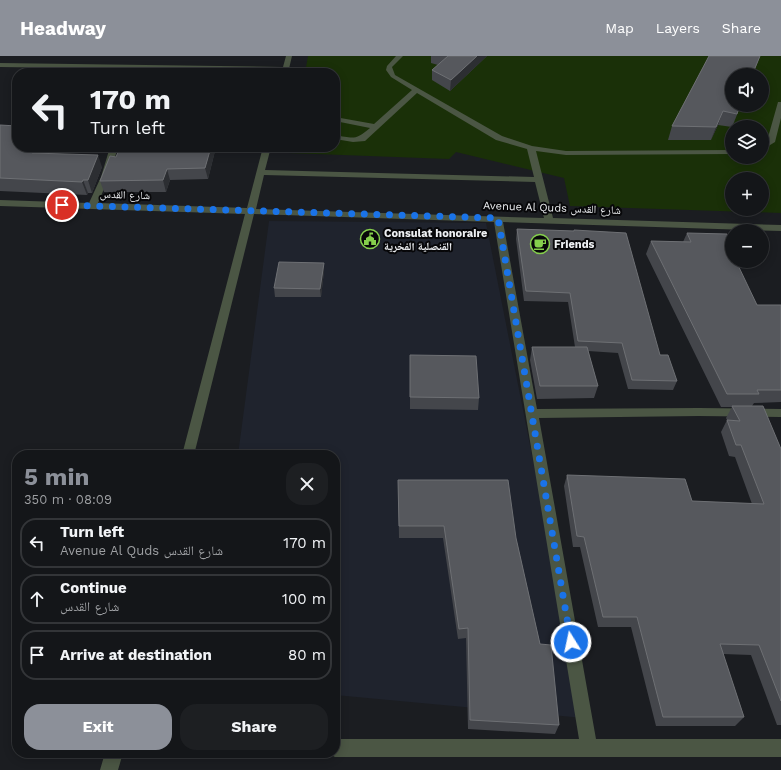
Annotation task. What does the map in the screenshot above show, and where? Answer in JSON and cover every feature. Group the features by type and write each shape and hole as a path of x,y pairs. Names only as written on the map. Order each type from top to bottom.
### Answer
{"street":[{"path":"286,68 289,56"},
{"path":"400,56 391,64 389,70 390,73 500,138 531,148 566,153 725,152"},
{"path":"0,65 115,64 212,68"},
{"path":"340,138 360,140 416,89"},
{"path":"769,143 771,142 780,109"},
{"path":"340,120 376,127"},
{"path":"531,148 548,220"},
{"path":"92,206 105,177 112,152"},
{"path":"189,450 266,152"},
{"path":"260,172 539,180"},
{"name":"شارع القدس","path":"0,203 250,211"},
{"name":"Avenue Al Quds شارع القدس","path":"250,211 781,228"},
{"path":"498,218 589,747"},
{"path":"531,414 699,412 781,413"},
{"path":"340,748 781,748"},
{"path":"109,770 113,758"}],"shaded area":[{"path":"269,221 486,223 584,718 340,695 340,450 239,450"}],"green space":[{"path":"308,56 781,56 781,213 769,213 769,172 725,172 725,211 570,206 564,178 456,152 449,159 289,153 340,152 340,68 306,68"}],"building":[{"path":"448,56 477,56 451,80 432,70"},
{"path":"709,56 760,56 755,68 725,68 725,111 723,111 716,127 672,126"},
{"path":"0,125 12,126 12,152 98,155 88,180 83,180 82,182 0,178"},
{"path":"118,152 210,152 205,168 167,169 163,180 100,181 110,156 116,157"},
{"path":"517,229 626,233 660,355 668,355 677,381 632,380 622,343 578,341 570,293 526,291"},
{"path":"687,233 725,234 725,268 739,268 757,305 781,305 781,390 757,390 759,394 727,394 651,241 691,242"},
{"path":"279,262 324,263 320,289 274,288"},
{"path":"532,347 587,347 598,386 540,386"},
{"path":"410,355 476,356 479,398 410,397"},
{"path":"732,406 763,406 781,449 781,701 759,645 720,644 744,717 663,717 637,617 603,617 584,537 577,536 567,475 685,479 692,501 764,504 741,445 736,445 727,420 740,421"},
{"path":"398,480 508,480 516,538 540,644 551,645 559,725 470,720 468,628 459,629 444,526 399,526"}],"place":[{"name":"Consulat honoraire القنصلية الفخرية","path":"370,239"},
{"name":"Friends","path":"540,244"}],"route":[{"path":"62,205 498,218 571,642"}]}
